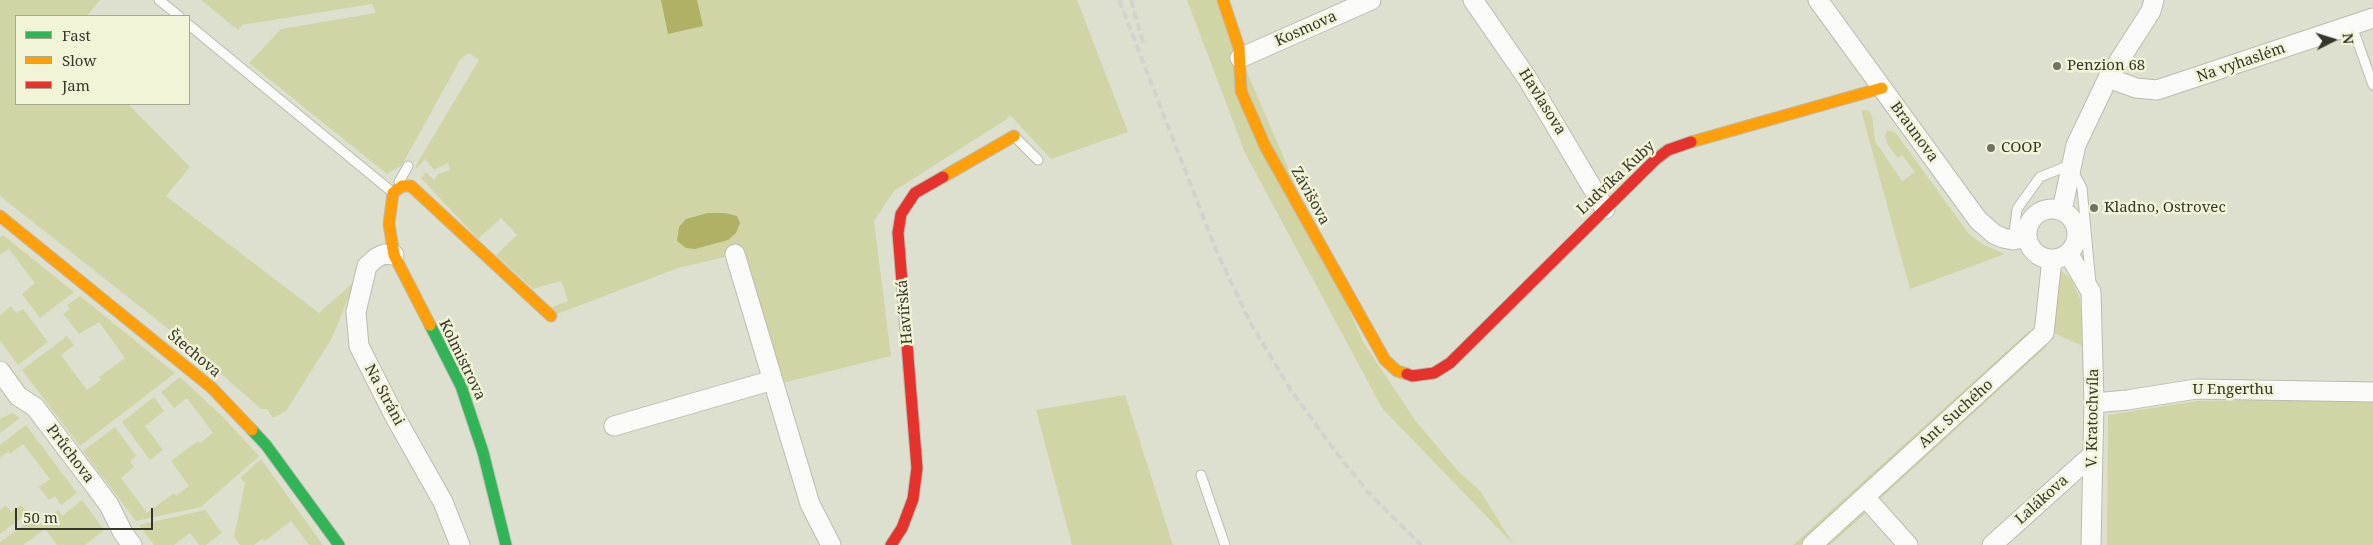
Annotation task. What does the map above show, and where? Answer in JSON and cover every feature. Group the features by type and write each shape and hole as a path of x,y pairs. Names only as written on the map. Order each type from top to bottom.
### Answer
{"street":[{"name":"Závišova","path":"1223,0 1232,21 1240,58 1241,91 1252,119 1374,339 1392,367 1406,375 1420,376"},
{"name":"Kosmova","path":"1240,58 1371,0"},
{"name":"Havlasova","path":"1472,0 1528,78 1605,209"},
{"name":"Braunova","path":"1818,0 1978,220 1994,234 2020,238"},
{"path":"2060,256 2036,252 2020,238 2037,214 2051,208 2062,210 2070,165 2090,112 2108,78 2151,11 2154,0"},
{"name":"Na vyhaslém","path":"2108,78 2136,88 2157,90 2373,18"},
{"name":"Ludvíka Kuby","path":"1420,376 1434,373 1450,364 1655,160 1675,147 1882,88"},
{"name":"Havířská","path":"891,545 902,528 914,499 917,468 898,233 901,214 910,198 922,188 1014,136"},
{"path":"393,193 402,186 411,186 551,316"},
{"name":"Kolmistrova","path":"393,193 389,224 394,255 461,386 483,452 506,545"},
{"name":"Ant. Suchého","path":"1812,545 2044,333 2060,256 2074,245 2077,235 2076,225 2070,216 2062,210"},
{"name":"Štechova","path":"0,216 212,388 266,445 339,545"},
{"name":"Na Stráni","path":"394,255 384,254 367,266 356,312 359,346 394,415 444,502 460,545"},
{"path":"735,254 810,504 831,545"},
{"name":"V. Kratochvíla","path":"2060,256 2091,292 2094,403 2091,545"},
{"name":"Průchova","path":"0,371 18,396 35,407 95,486 132,545"},
{"path":"614,426 773,380"},
{"name":"U Engerthu","path":"2094,403 2127,400 2196,389 2373,392"},
{"name":"Lalákova","path":"1992,545 2092,456"},
{"path":"1865,497 1908,545"}],"lane":[{"path":"159,0 178,15"},
{"path":"190,25 393,193"},
{"path":"2352,26 2373,85"},
{"path":"1014,136 1038,160"},
{"path":"2020,238 2017,209 2040,178 2070,165"},
{"name":"V. Kratochvíla","path":"2070,165 2082,188 2091,262 2091,292"},
{"name":"Kolmistrova","path":"393,193 408,166"},
{"path":"1201,475 1224,545"}],"shaded area":[{"path":"0,0 100,0 88,15 15,15 15,105 129,105 190,167 166,196 319,313 355,281 332,338 286,411 273,418 267,409 261,409 190,346 0,196"},
{"path":"201,0 1077,0 1128,132 1051,159 1010,115 1007,119 894,191 874,221 891,356 782,383 742,253 678,268 557,314 552,307 568,301 561,281 533,289 496,255 517,235 501,218 478,239 421,178 426,172 434,180 438,174 450,170 448,163 434,170 425,159 417,168 415,167 479,60 469,53 460,60 402,165 387,174 249,63 281,29 376,13 372,4 242,25 238,30"},
{"path":"661,0 697,0 703,26 668,34"},
{"path":"1187,0 1216,0 1363,342 1415,420 1457,470 1480,491 1514,545 1382,408 1245,153"},
{"path":"1861,110 1869,111 1872,116 1875,141 1902,181 1915,172 1902,155 1898,158 1888,145 1885,136 1887,130 1895,132 1969,234 1982,244 2005,254 1910,289"},
{"path":"708,213 725,213 737,216 740,223 736,233 728,240 695,249 686,248 677,241 679,227 686,219"},
{"path":"3,235 74,292 40,318 22,294 35,283 9,249 0,255 0,237"},
{"path":"2062,271 2071,279 2080,298 2084,347 2052,332 2059,272"},
{"path":"80,296 175,373 80,446 22,370 67,336 74,345 61,355 87,390 101,380 99,377 125,358 99,322 79,334 63,314 70,309 67,305"},
{"path":"11,306 16,313 23,309 48,342 18,365 0,341 0,315"},
{"path":"2029,331 2032,335 1800,545 1793,545"},
{"path":"2044,343 2047,346 1879,500 1880,493"},
{"path":"180,377 222,416 259,456 201,507 136,521 83,451 115,427 136,456 130,461 134,467 121,478 147,513 174,493 176,496 189,486 171,461 198,441 200,443 213,433 187,398 174,408 161,392"},
{"path":"1125,395 1173,545 1072,545 1036,410"},
{"path":"154,397 164,411 145,426 163,450 150,460 122,422"},
{"path":"2373,398 2373,545 2107,545 2108,415 2197,401"},
{"path":"12,413 20,418 0,433 0,419"},
{"path":"26,425 77,493 61,505 55,496 49,500 39,487 50,479 23,444 10,454 8,452 0,457 0,445"},
{"path":"261,459 323,545 309,545 291,521 265,541 262,539 254,545 240,545 234,537 245,483 240,478"},
{"path":"82,500 104,530 85,545 57,545 45,529 23,545 0,545 0,542 32,519 38,526 58,510 62,516"},
{"path":"6,505 11,512 21,505 28,513 0,534 0,510"},
{"path":"205,510 222,533 206,545 199,545 190,533 174,545 154,545 139,525"},
{"path":"1859,511 1868,511 1830,545 1822,545"}],"railway":[{"path":"1119,0 1216,250 1250,322 1290,389 1338,455 1368,492 1421,545"},
{"path":"1131,0 1144,46"}],"traffic: fast":[{"path":"430,325 461,386 483,452 506,545"},
{"path":"252,430 266,445 339,545"}],"traffic: slow":[{"path":"1223,0 1239,48 1241,91 1265,146 1385,360 1397,371 1407,374"},
{"path":"1691,142 1882,88"},
{"path":"943,177 1014,136"},
{"path":"430,325 394,255 389,224 393,193 402,186 411,186 551,316"},
{"path":"0,216 212,388 252,430"}],"traffic: jam":[{"path":"1407,374 1412,376 1434,373 1450,363 1655,160 1668,150 1691,142"},
{"path":"891,545 902,528 913,499 917,468 898,233 901,214 915,193 943,177"}],"place":[{"name":"Penzion 68","path":"2057,66"},
{"name":"COOP","path":"1991,148"},
{"name":"Kladno, Ostrovec","path":"2094,208"}]}
